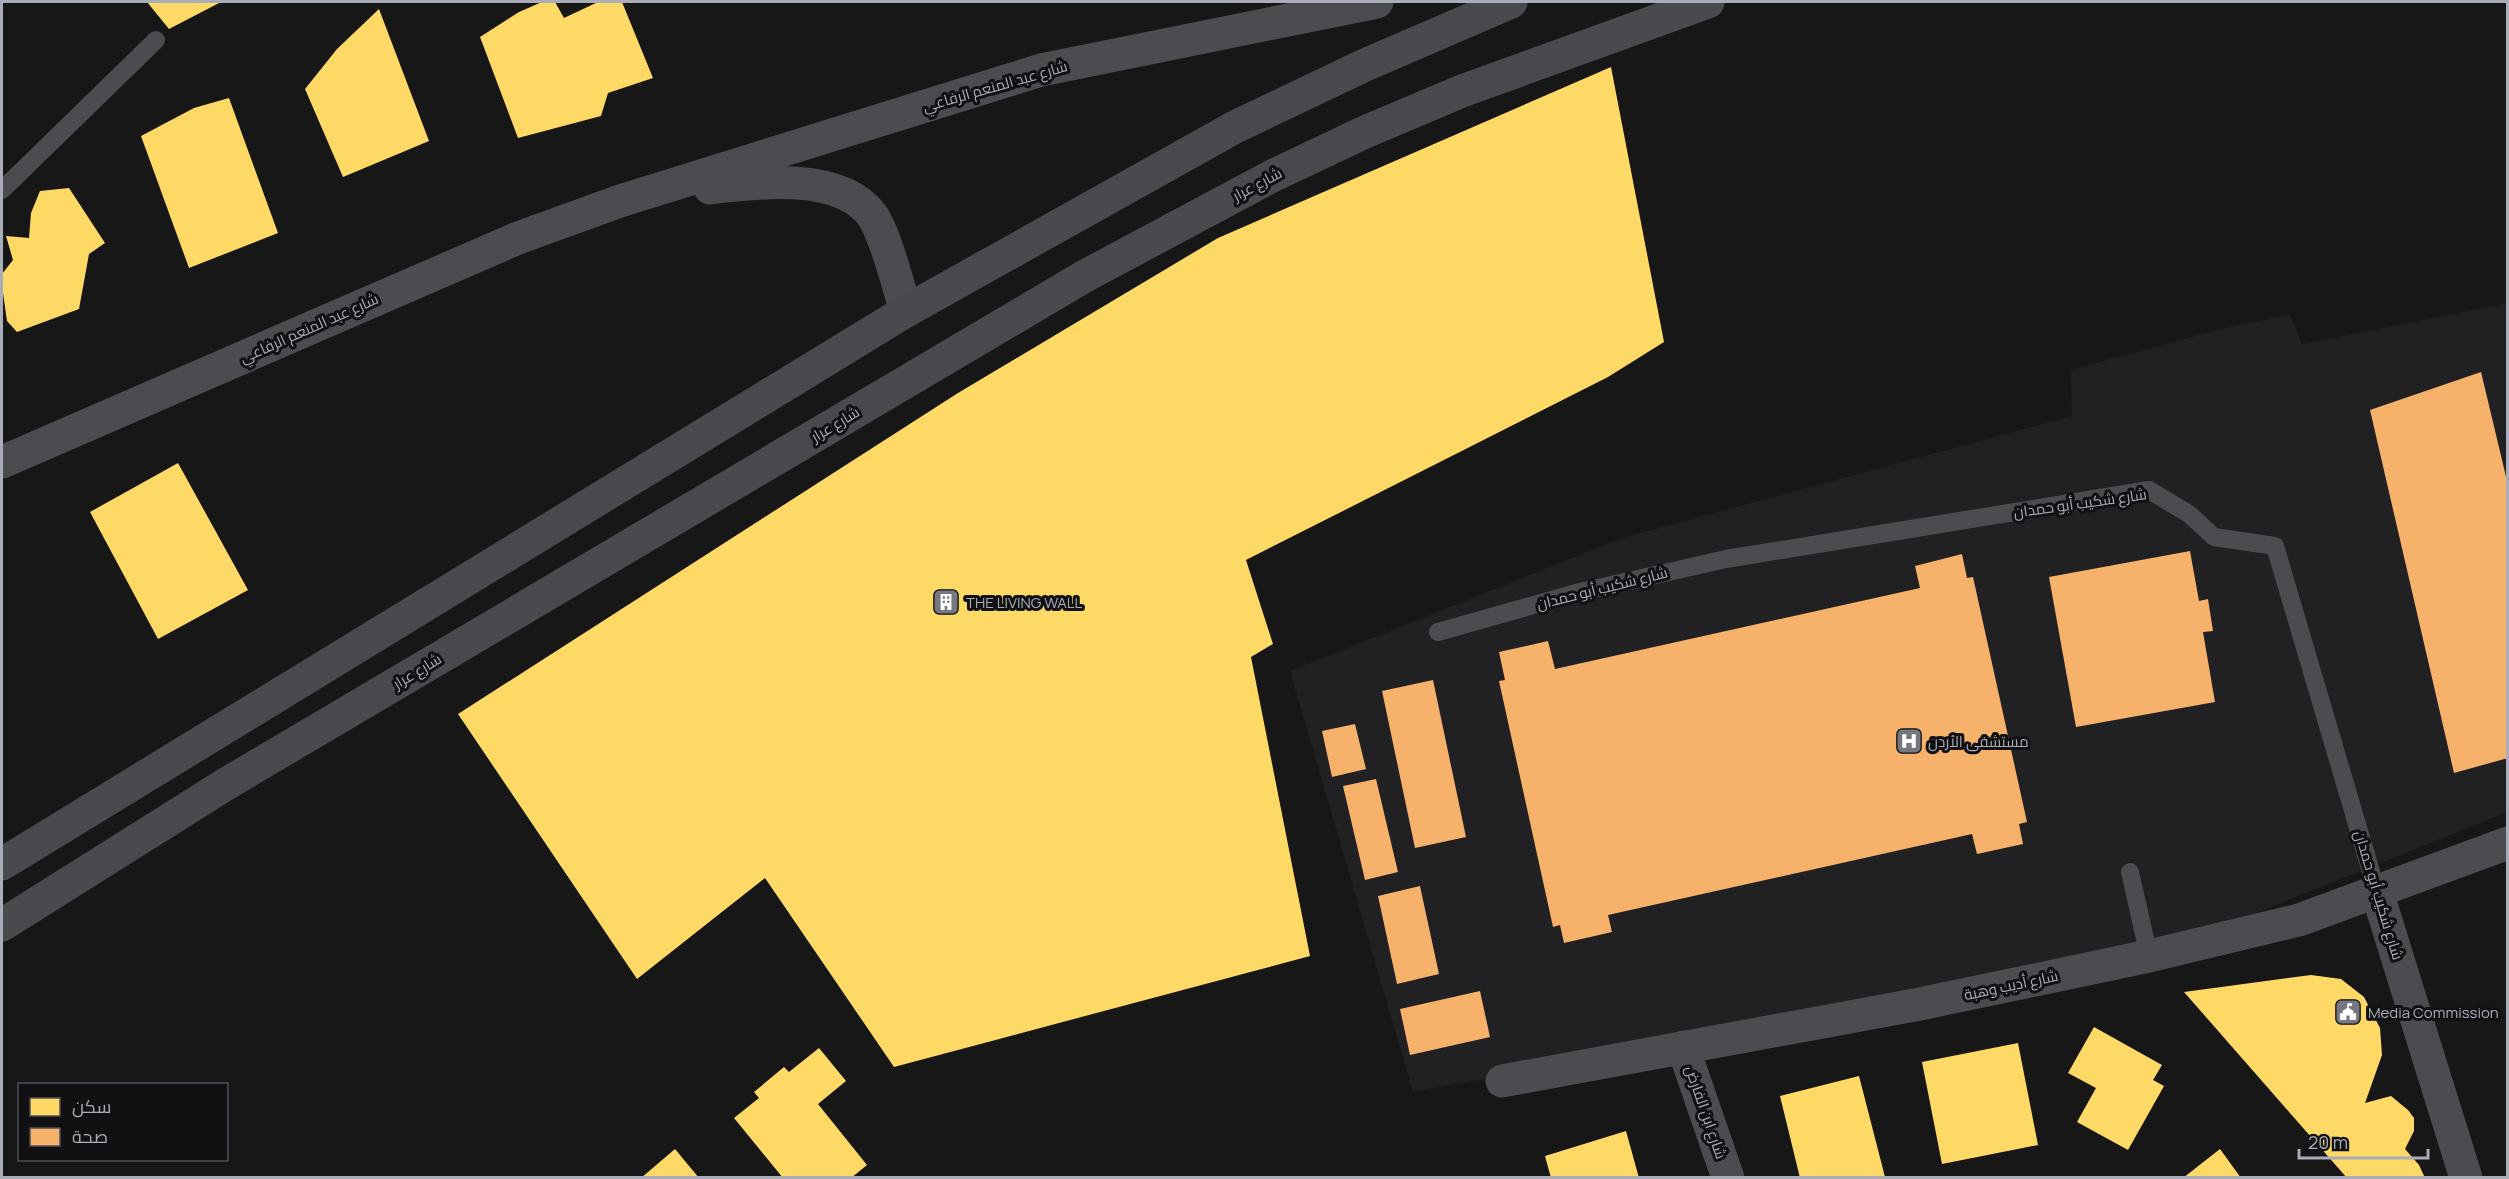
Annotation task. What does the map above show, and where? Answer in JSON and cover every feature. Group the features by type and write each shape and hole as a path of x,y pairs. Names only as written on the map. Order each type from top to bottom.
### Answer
{"main road":[{"path":"2,864 906,311 1235,128 1365,65 1511,2"},
{"name":"شارع عرار","path":"2,925 226,784 1096,270 1274,175 1365,132 1462,91 1708,2"}],"street":[{"name":"شارع عبد المنعم الرفاعي","path":"2,462 518,238 620,201 1041,70 1377,2"},
{"name":"شارع عبد المنعم الرفاعي","path":"620,201 748,183 803,184 840,190 856,198 873,216 906,311"},
{"name":"شارع أديب وهبة","path":"1502,1081 1920,1004 2149,956 2299,920 2508,843"},
{"name":"شارع شكيب أبو حمدان","path":"2377,892 2466,1178"},
{"name":"شارع ابن الفارض","path":"1683,1047 1728,1178"}],"lane":[{"path":"2,189 156,40"},
{"name":"شارع شكيب أبو حمدان","path":"1438,632 1580,592 1726,559 2149,490 2189,514 2214,537 2275,546 2377,892"},
{"path":"2130,872 2149,956"}],"shaded area":[{"name":"مستشفى الأردن","path":"2507,303 2507,812 2149,956 1413,1092 1290,671 1622,538 2072,416 2071,370 2228,327 2290,315 2302,344"}],"building: سكن":[{"path":"147,2 221,2 169,29"},
{"path":"542,2 555,2 564,18 598,2 622,2 653,78 608,93 601,116 518,138 480,37 519,12"},
{"path":"379,9 429,141 343,177 305,89 337,49"},
{"name":"THE LIVING WALL","path":"1611,67 1664,342 1608,377 1246,560 1273,644 1251,657 1310,956 894,1067 765,878 637,979 458,714 958,393 1218,238"},
{"path":"229,98 278,233 189,268 141,136 194,108"},
{"path":"69,188 105,243 89,254 79,309 17,332 7,321 2,286 2,274 13,260 6,236 29,238 31,213 40,191"},
{"path":"178,463 248,590 158,639 90,512"},
{"path":"2311,975 2341,979 2364,997 2380,1028 2382,1055 2365,1103 2391,1096 2408,1110 2414,1118 2414,1131 2405,1149 2419,1165 2425,1178 2347,1178 2184,992"},
{"path":"2094,1027 2162,1065 2153,1080 2164,1086 2128,1150 2077,1122 2096,1088 2068,1073"},
{"path":"2018,1043 2038,1145 1942,1164 1922,1062"},
{"path":"819,1048 846,1081 818,1104 867,1165 851,1178 783,1178 734,1118 759,1098 754,1092 784,1067 789,1072"},
{"path":"1859,1076 1885,1177 1800,1178 1780,1096"},
{"path":"1626,1131 1639,1178 1551,1178 1545,1156"},
{"path":"675,1149 699,1178 641,1178"},
{"path":"2220,1149 2241,1178 2183,1178"}],"building: صحة":[{"path":"2481,372 2508,485 2508,758 2454,773 2370,410"},
{"path":"2190,551 2199,601 2208,599 2213,631 2203,632 2215,702 2076,727 2049,577"},
{"path":"1962,554 1967,578 1973,577 2027,822 2019,824 2023,844 1977,854 1972,834 1608,915 1612,932 1564,943 1560,925 1553,927 1499,681 1505,680 1499,652 1548,641 1555,669 1920,588 1915,566"},
{"path":"1433,680 1466,837 1415,848 1382,691"},
{"path":"1355,724 1366,769 1332,777 1322,731"},
{"path":"1376,779 1398,872 1365,880 1343,786"},
{"path":"1420,886 1439,974 1397,984 1378,896"},
{"path":"1480,991 1490,1037 1410,1055 1400,1009"}],"place":[{"name":"THE LIVING WALL","path":"946,602"},
{"name":"مستشفى الأردن","path":"1909,741"},
{"name":"Media Commission","path":"2348,1012"}]}
